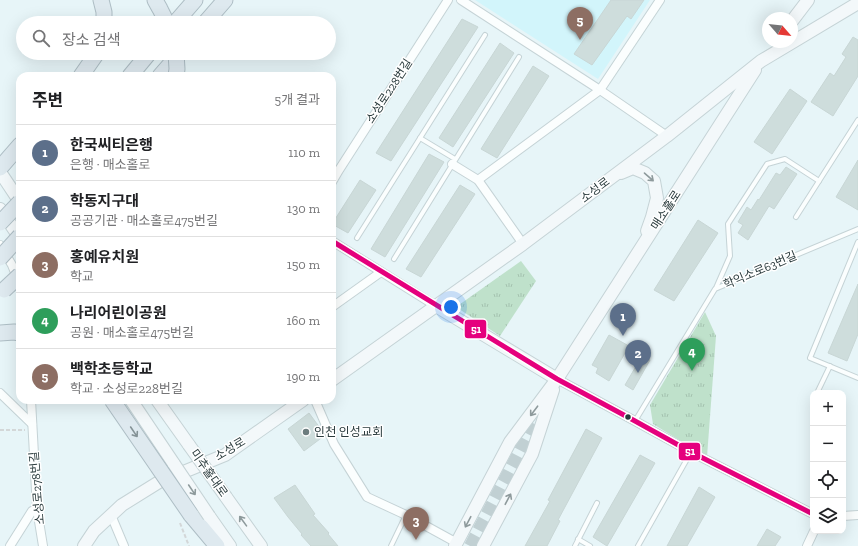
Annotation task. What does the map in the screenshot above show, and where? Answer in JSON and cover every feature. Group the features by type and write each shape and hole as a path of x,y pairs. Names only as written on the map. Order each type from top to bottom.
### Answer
{"highway":[{"path":"101,0 104,16"},
{"path":"181,16 195,0"},
{"path":"212,16 225,0"},
{"path":"84,72 92,60"},
{"path":"133,72 143,60"},
{"path":"163,72 174,60"},
{"path":"176,60 176,72"},
{"path":"0,168 16,150"},
{"path":"0,223 16,206"},
{"path":"0,258 16,241"},
{"path":"2,292 16,279"},
{"path":"2,333 16,332"},
{"path":"115,404 191,515 217,546"}],"main road":[{"path":"798,13 808,0"},
{"name":"소성로","path":"336,377 523,244 667,136 761,62 858,3"},
{"name":"매소홀로","path":"557,379 772,48"},
{"path":"614,176 633,168 644,173 654,181 657,198 652,218 639,251"},
{"path":"0,172 16,196"},
{"path":"0,209 16,231"},
{"path":"436,306 557,379"},
{"path":"456,544 510,442 557,379"},
{"path":"483,546 532,454 557,379"},
{"name":"미추홀대로","path":"134,404 230,546"},
{"name":"미추홀대로","path":"160,404 261,546"},
{"name":"소성로","path":"84,546 94,531 122,505 159,482 225,455 297,404"}],"street":[{"name":"소성로228번길","path":"336,175 448,0"},
{"path":"461,0 600,90 667,136"},
{"path":"478,180 600,90 660,0"},
{"path":"454,162 478,180 523,244"},
{"path":"336,244 436,306"},
{"path":"0,245 16,274"},
{"path":"336,304 381,272"},
{"path":"557,379 691,452 810,512"},
{"path":"0,393 32,428"},
{"name":"소성로278번길","path":"31,404 37,509 43,546"},
{"path":"317,404 334,444 367,497 406,515 456,544"},
{"path":"10,546 32,511 37,509"},
{"path":"111,515 124,546"},
{"path":"846,516 858,515"},
{"path":"807,546 813,534"}],"lane":[{"path":"357,238 485,35"},
{"path":"394,259 519,57"},
{"path":"796,217 858,120"},
{"path":"420,138 454,162"},
{"path":"716,288 730,256 728,224 768,164 784,159 819,181"},
{"name":"학익소로63번길","path":"635,421 716,288 858,229"},
{"path":"858,242 810,358 858,378"},
{"path":"818,390 830,366"},
{"path":"638,546 691,452"},
{"path":"575,546 597,503"},
{"path":"391,546 406,515"},
{"path":"578,539 590,546"}],"path":[{"path":"0,430 32,428"}],"shaded area":[{"path":"475,0 650,0 598,79"}],"green space":[{"path":"521,261 536,281 500,336 456,307"},
{"path":"705,312 716,336 707,457 653,424 650,405"}],"building":[{"path":"611,0 644,0 631,19 627,16 592,65 574,54"},
{"path":"462,19 478,27 391,161 376,153"},
{"path":"853,37 858,40 858,76 833,116 811,102 830,73 834,76 846,57 842,54"},
{"path":"500,43 514,53 453,147 439,138"},
{"path":"533,66 549,76 497,158 481,149"},
{"path":"790,89 807,101 772,154 754,142"},
{"path":"429,154 444,162 385,257 371,249"},
{"path":"858,160 858,210 836,197"},
{"path":"786,167 797,174 774,209 769,206 748,240 738,233 743,225 738,222 747,207 751,210 758,199 759,200 776,173 780,175"},
{"path":"360,180 376,190 348,233 336,226 336,218"},
{"path":"460,185 475,194 421,277 406,269"},
{"path":"698,220 718,233 674,301 654,290"},
{"path":"858,284 858,334 847,361 828,353"},
{"path":"609,335 629,346 609,381 596,373 598,368 592,365"},
{"path":"642,356 650,360 633,390 625,385"},
{"name":"인천 인성교회","path":"309,413 323,432 324,436 304,451 288,429"},
{"path":"586,429 602,438 558,520 560,521 547,546 525,546 550,501 548,500"},
{"path":"640,455 655,463 607,546 593,537"},
{"path":"295,485 315,514 313,515 338,546 311,546 301,535 302,534 274,498"},
{"path":"699,487 715,497 687,546 667,546"},
{"path":"767,529 781,537 775,546 757,546"}],"tunnel":[{"path":"470,546 546,400"}],"transit line":[{"name":"51","path":"336,243 557,379 691,452 810,512"}],"place":[{"name":"백학초등학교","path":"580,40"},
{"name":"한국씨티은행","path":"623,336"},
{"name":"나리어린이공원","path":"692,371"},
{"name":"학동지구대","path":"638,373"},
{"name":"인천 인성교회","path":"306,432"},
{"name":"홍예유치원","path":"416,540"}]}
